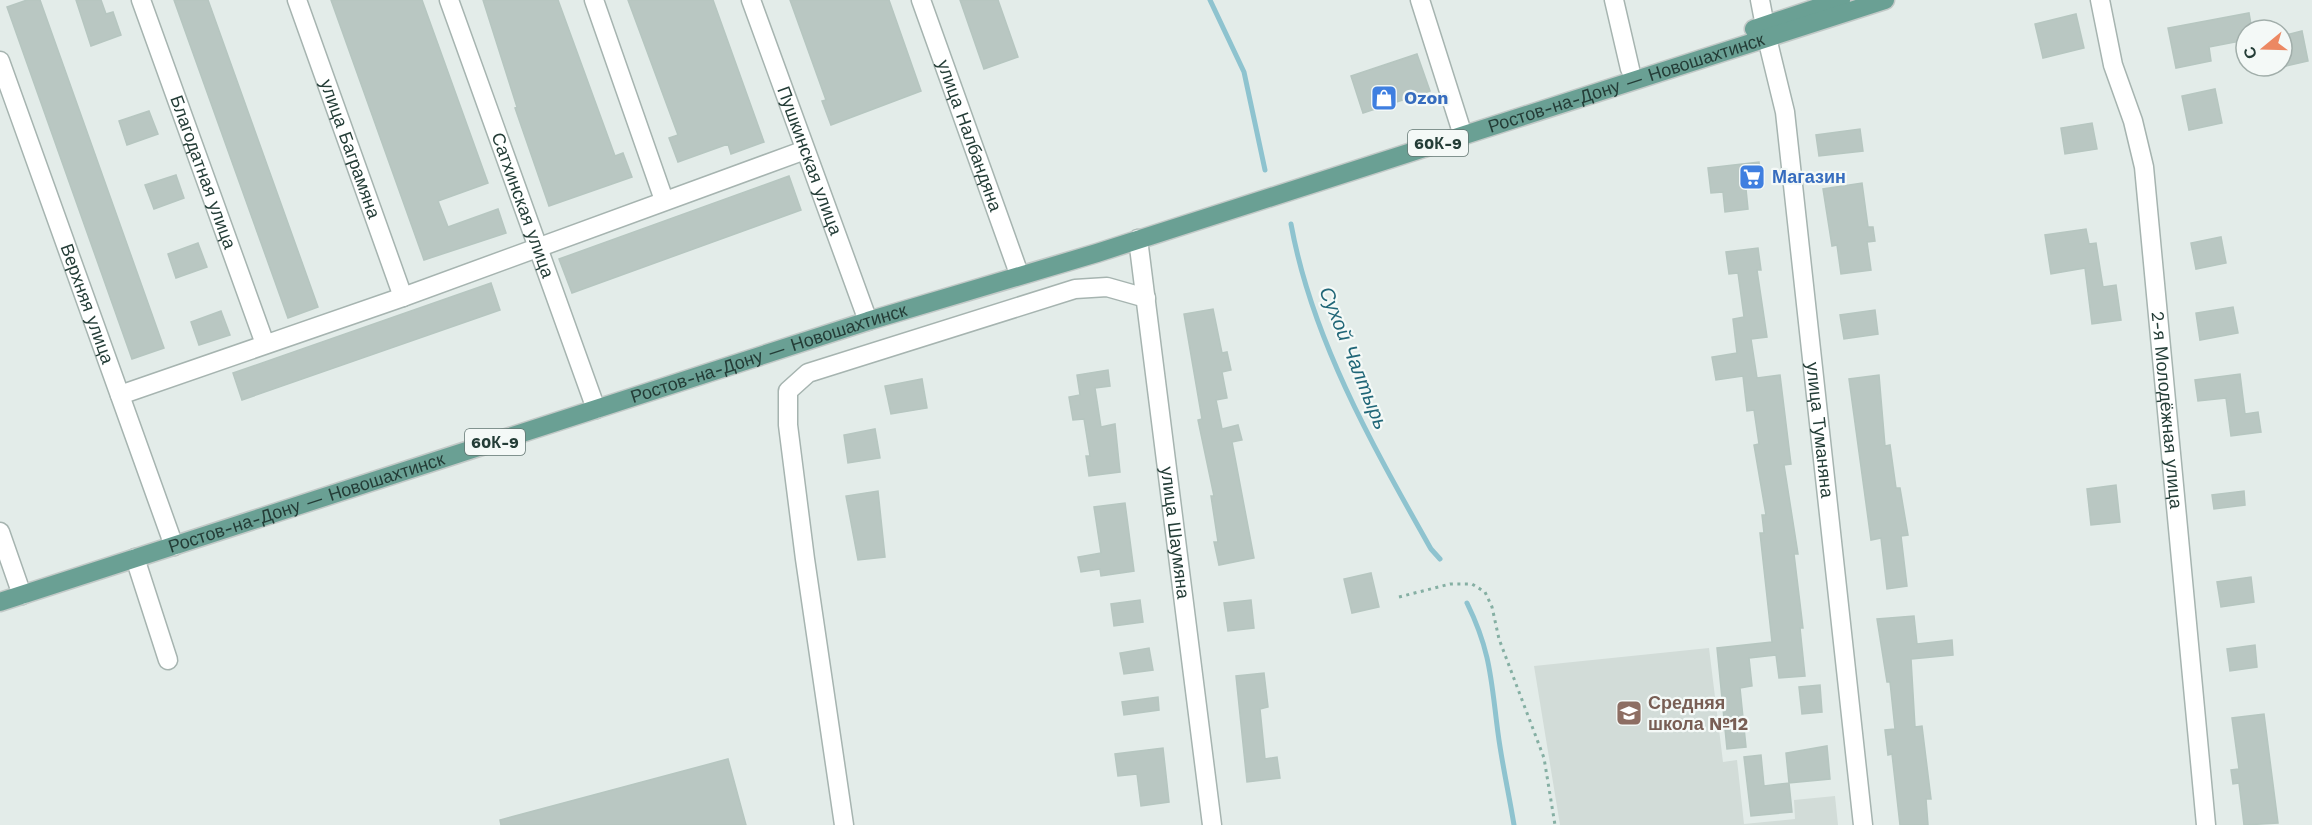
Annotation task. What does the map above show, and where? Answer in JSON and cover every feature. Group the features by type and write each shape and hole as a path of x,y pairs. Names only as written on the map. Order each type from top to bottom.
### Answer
{"main road":[{"name":"Ростов-на-Дону — Новошахтинск","path":"0,602 990,282 1138,239 1766,32 1841,0"},
{"name":"Ростов-на-Дону — Новошахтинск","path":"990,282 1094,244 1630,69 1885,0"}],"street":[{"name":"Благодатная улица","path":"141,0 265,344"},
{"name":"улица Баграмяна","path":"297,0 403,297"},
{"name":"Сатхинская улица","path":"449,0 596,409"},
{"path":"594,0 664,200"},
{"name":"Пушкинская улица","path":"752,0 868,321"},
{"name":"улица Налбандяна","path":"921,0 1018,271"},
{"path":"1420,0 1460,126"},
{"path":"1614,0 1630,69"},
{"name":"улица Туманяна","path":"1760,0 1785,112 1789,143 1863,825"},
{"name":"2-я Молодёжная улица","path":"2100,0 2113,65 2133,121 2144,167 2206,825"},
{"name":"Верхняя улица","path":"0,61 174,546"},
{"path":"120,395 403,297 805,150"},
{"name":"улица Шаумяна","path":"1138,239 1212,825"},
{"path":"844,825 803,547 788,425 788,391 808,373 1066,292 1094,286 1107,287 1146,298"},
{"path":"0,532 22,595"},
{"path":"135,558 168,660"}],"path":[{"path":"1399,597 1450,584 1472,584 1485,591 1492,607 1499,639 1533,723 1544,758 1555,825"}],"shaded area":[{"name":"Средняя школа №12","path":"1709,648 1723,762 1737,760 1744,824 1795,819 1794,800 1835,796 1838,825 1560,825 1534,666"}],"building":[{"path":"27,0 40,0 164,348 132,359 7,7"},
{"path":"76,0 101,0 106,14 113,12 121,35 91,46"},
{"path":"174,0 208,0 318,307 288,318"},
{"path":"331,0 422,0 488,183 438,201 448,227 498,209 506,233 424,260"},
{"path":"483,0 558,0 615,156 623,153 632,177 549,206 515,108 517,107"},
{"path":"628,0 713,0 764,142 731,154 728,144 678,162 669,138 678,135"},
{"path":"790,0 889,0 921,91 831,125 822,101 826,100"},
{"path":"960,0 998,0 1018,57 984,69"},
{"path":"2249,13 2250,18 2234,18 2234,42 2209,47 2211,61 2176,68 2168,28"},
{"path":"2076,14 2084,48 2043,58 2035,24"},
{"path":"2302,31 2308,61 2294,64 2294,33"},
{"path":"1417,54 1430,91 1363,113 1351,76"},
{"path":"2215,89 2222,123 2189,130 2182,96"},
{"path":"149,111 158,134 127,145 119,121"},
{"path":"2092,123 2097,149 2065,154 2061,128"},
{"path":"1860,129 1863,151 1819,156 1816,135"},
{"path":"1759,162 1762,187 1746,189 1748,209 1725,212 1723,192 1711,193 1708,168"},
{"path":"176,175 184,198 154,209 145,185"},
{"path":"789,176 801,210 572,293 559,259"},
{"path":"1862,183 1868,227 1873,227 1875,241 1867,242 1871,270 1841,274 1837,245 1832,246 1823,189"},
{"path":"2086,229 2089,244 2096,243 2103,287 2116,285 2121,320 2092,324 2085,268 2051,274 2045,235"},
{"path":"2221,237 2226,263 2196,269 2191,243"},
{"path":"198,243 207,267 176,278 168,254"},
{"path":"1758,248 1761,270 1757,270 1767,337 1751,339 1757,378 1780,375 1791,464 1784,465 1798,554 1794,554 1803,628 1800,628 1805,676 1779,678 1776,655 1749,658 1752,686 1740,688 1746,747 1727,749 1717,648 1772,642 1760,533 1764,533 1762,515 1766,515 1754,445 1759,444 1754,410 1747,411 1743,376 1716,380 1712,357 1737,353 1733,319 1744,317 1738,273 1729,274 1726,252"},
{"path":"491,283 500,310 242,400 233,373"},
{"path":"2233,307 2238,333 2200,340 2196,313"},
{"path":"1213,309 1222,353 1227,352 1231,370 1222,372 1227,398 1216,400 1222,429 1238,425 1242,440 1232,442 1254,558 1219,565 1214,542 1218,542 1211,496 1214,496 1198,420 1202,419 1184,314"},
{"path":"1875,310 1878,334 1844,339 1840,315"},
{"path":"221,311 230,335 199,345 191,322"},
{"path":"1108,370 1110,386 1095,388 1101,427 1115,424 1120,472 1089,476 1086,456 1090,456 1084,419 1073,420 1069,397 1080,395 1077,375"},
{"path":"2240,374 2245,414 2258,412 2261,432 2231,436 2226,398 2198,401 2195,380"},
{"path":"1879,375 1885,446 1890,445 1896,488 1900,488 1908,535 1901,536 1907,586 1887,589 1881,538 1871,540 1849,379"},
{"path":"922,379 927,408 891,414 885,386"},
{"path":"875,429 880,458 848,463 844,435"},
{"path":"2116,485 2120,522 2091,525 2087,489"},
{"path":"878,491 885,557 858,560 846,496"},
{"path":"2244,491 2245,505 2214,509 2212,495"},
{"path":"1125,503 1134,571 1101,576 1100,569 1081,572 1078,557 1101,553 1094,507"},
{"path":"1371,573 1379,607 1352,613 1344,579"},
{"path":"2251,577 2254,602 2221,607 2217,582"},
{"path":"1140,600 1143,622 1114,626 1111,604"},
{"path":"1251,600 1254,628 1228,631 1224,603"},
{"path":"1914,616 1917,644 1952,640 1953,655 1911,659 1915,727 1922,726 1931,799 1926,799 1928,825 1900,825 1892,754 1888,755 1885,730 1895,729 1890,682 1887,682 1877,619"},
{"path":"2255,645 2257,667 2230,671 2227,649"},
{"path":"1149,648 1153,670 1124,674 1120,653"},
{"path":"1264,673 1268,707 1260,709 1265,759 1277,757 1280,778 1247,782 1236,676"},
{"path":"1820,685 1822,712 1802,714 1799,687"},
{"path":"1158,697 1159,710 1124,715 1122,702"},
{"path":"2264,714 2278,823 2244,825 2239,783 2233,784 2231,770 2239,769 2232,718"},
{"path":"1827,746 1830,779 1789,783 1786,753"},
{"path":"1163,748 1169,802 1141,806 1137,774 1118,776 1115,754"},
{"path":"1761,755 1764,786 1789,783 1792,812 1751,816 1744,757"},
{"path":"728,759 746,825 501,825 500,820"}],"waterway":[{"name":"Сухой Чалтырь","path":"1210,0 1244,72 1265,170"},
{"name":"Сухой Чалтырь","path":"1291,224 1301,267 1329,351 1367,432 1409,511 1431,549 1440,559"},
{"name":"Сухой Чалтырь","path":"1467,603 1481,637 1489,666 1514,825"}],"place":[{"name":"Ozon","path":"1384,98"},
{"name":"Магазин","path":"1752,177"},
{"name":"Средняя школа №12","path":"1629,713"}]}
